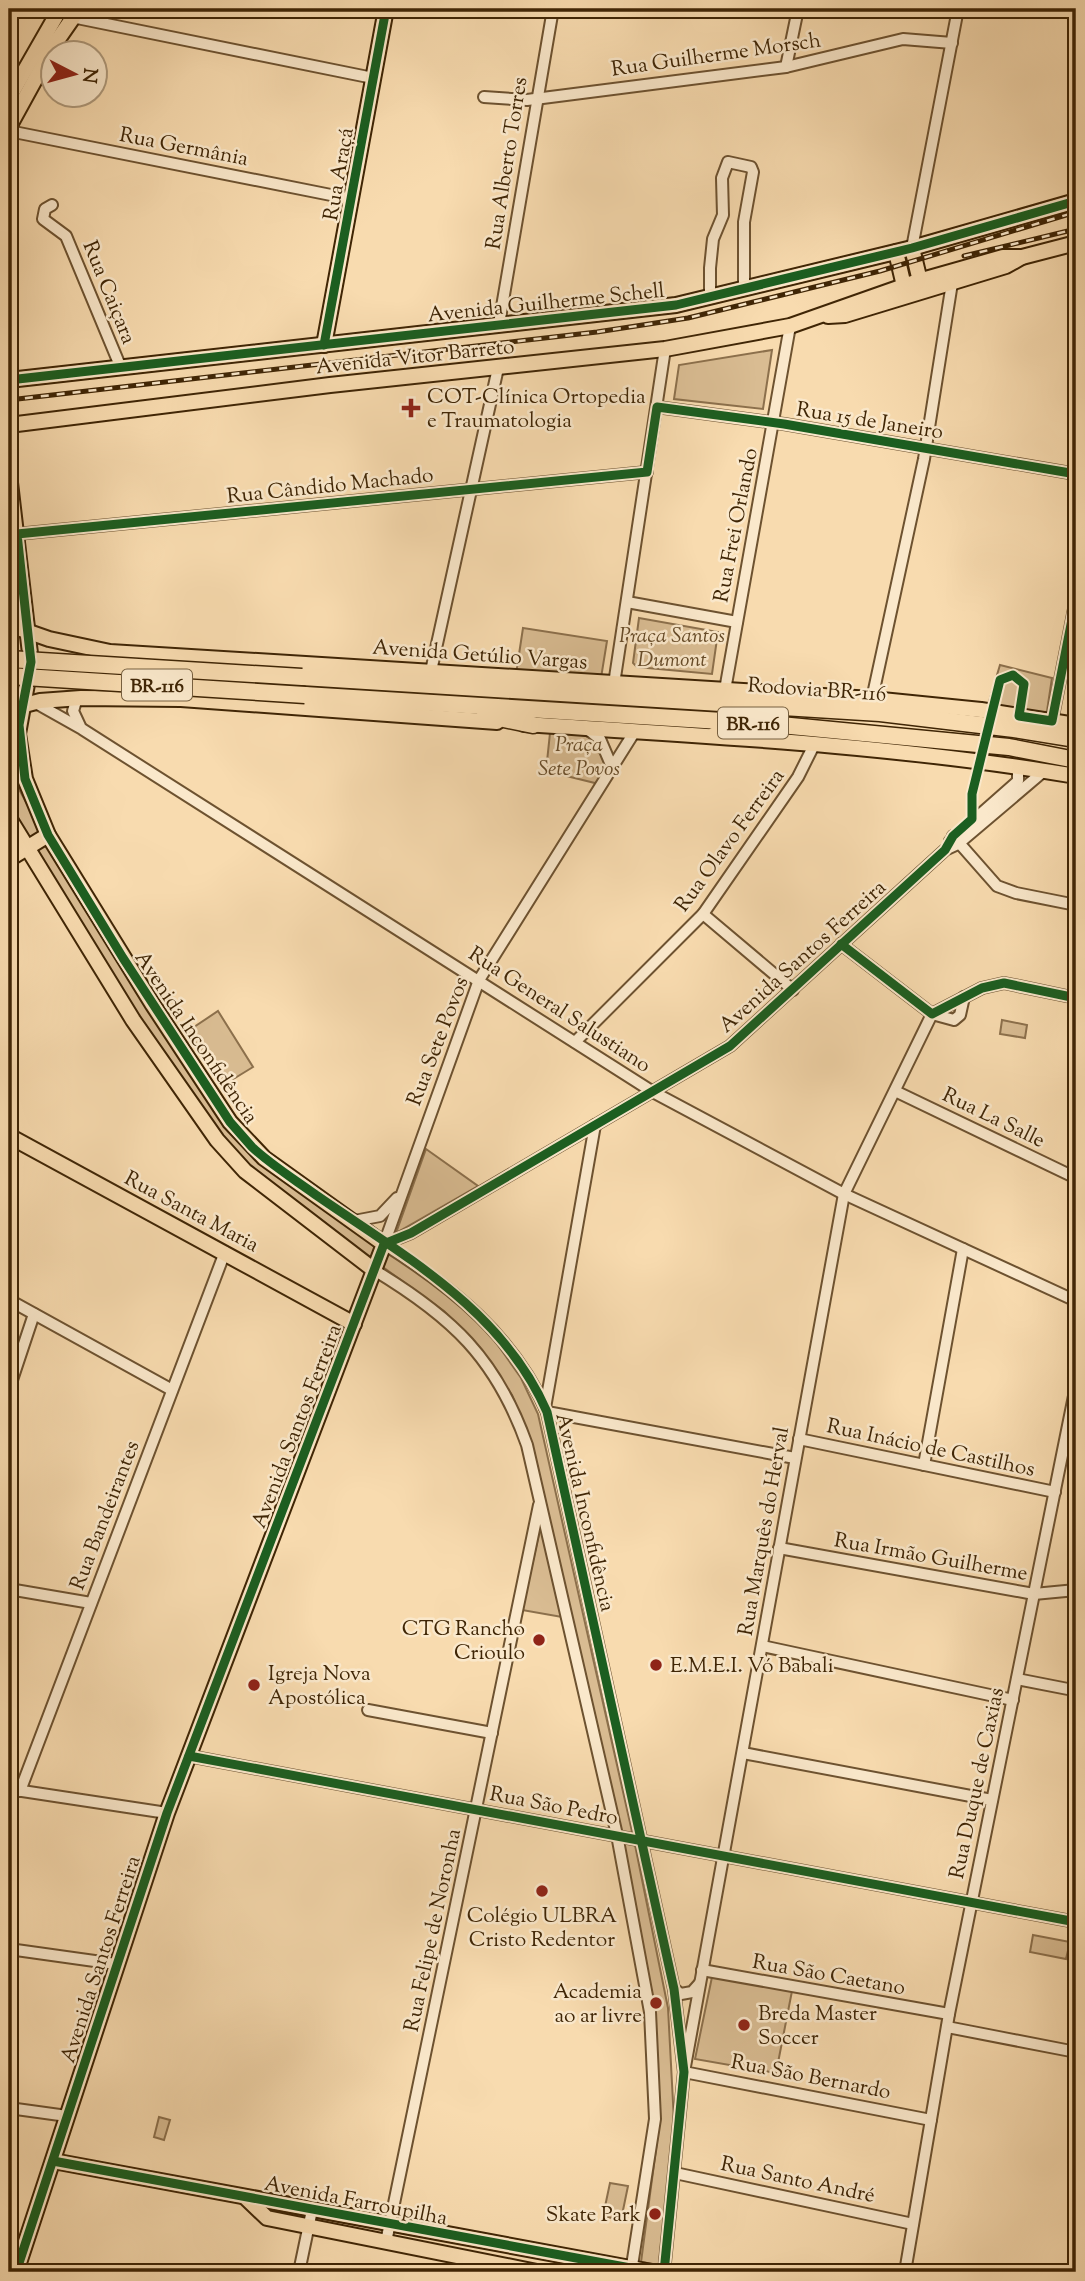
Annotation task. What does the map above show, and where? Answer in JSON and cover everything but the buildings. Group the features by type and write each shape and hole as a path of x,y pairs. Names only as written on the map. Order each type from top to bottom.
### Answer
{"highway":[{"name":"Rodovia BR-116","path":"9,659 880,713 1076,739"},
{"name":"Rodovia BR-116","path":"9,676 770,724 1009,747 1076,760"},
{"name":"BR-116","path":"466,688 536,680"},
{"name":"BR-116","path":"427,703 533,725"},
{"path":"715,735 770,724"},
{"name":"BR-116","path":"1009,747 1021,757 1076,767"}],"main road":[{"name":"Rua Araçá","path":"324,345 386,9"},
{"path":"9,97 70,11"},
{"path":"9,129 70,11"},
{"name":"Avenida Guilherme Schell","path":"9,380 676,305 912,248 1076,201"},
{"path":"823,316 842,305 1003,257 1022,257 1076,243"},
{"path":"912,248 920,281"},
{"path":"896,252 904,286"},
{"path":"823,316 845,315 1006,266 1022,257"},
{"name":"Avenida Vitor Barreto","path":"9,425 665,349 790,326 823,316"},
{"name":"Avenida Inconfidência","path":"9,474 31,662 18,734 22,765 51,840 138,982 230,1122 264,1158 384,1244"},
{"name":"Avenida Inconfidência","path":"9,587 18,616 27,631"},
{"name":"Avenida Getúlio Vargas","path":"9,625 86,648 536,680 872,699 1076,725"},
{"path":"79,698 62,689 54,672 61,655 86,648"},
{"path":"22,706 79,698 181,699 815,743 1076,776"},
{"name":"Avenida Inconfidência","path":"9,818 133,1020 217,1140 245,1171 374,1270"},
{"path":"9,859 30,853 51,840"},
{"name":"Rua Santa Maria","path":"9,1136 354,1324"},
{"name":"Avenida Santos Ferreira","path":"12,2272 53,2161 167,1813 384,1244"},
{"name":"Avenida Farroupilha","path":"53,2161 652,2272"},
{"name":"Avenida Farroupilha","path":"245,2197 267,2218 386,2242 464,2265 537,2272"}],"street":[{"name":"Rua Alberto Torres","path":"499,324 535,99 553,9"},
{"path":"786,68 798,9"},
{"path":"912,248 958,9"},
{"path":"70,11 373,78"},
{"name":"Rua Guilherme Morsch","path":"484,97 535,99 786,68 903,39 952,43"},
{"name":"Rua Germânia","path":"9,129 351,200"},
{"path":"710,297 709,268 713,239 723,215 722,178 728,162 751,167 753,172 744,222 744,289"},
{"name":"Rua Caiçara","path":"52,205 45,209 44,219 66,236 121,368"},
{"path":"872,699 926,446 952,283"},
{"name":"Rua Frei Orlando","path":"725,690 790,326"},
{"path":"614,684 665,349"},
{"path":"430,671 498,368"},
{"name":"Rua 15 de Janeiro","path":"657,407 926,446 1076,474"},
{"name":"Rua Cândido Machado","path":"17,534 647,472"},
{"path":"1052,721 1076,599"},
{"path":"627,602 737,622"},
{"path":"79,698 72,711 82,729"},
{"name":"Rua General Salustiano","path":"22,706 82,729 653,1092 844,1195 1076,1301"},
{"path":"586,728 600,739 612,767"},
{"name":"Rua Sete Povos","path":"384,1244 480,980 635,731"},
{"name":"Rua Olavo Ferreira","path":"575,1042 703,914 798,777 815,743"},
{"name":"Avenida Santos Ferreira","path":"384,1244 411,1233 730,1046 1018,780 1018,767"},
{"name":"Avenida Santos Ferreira","path":"956,840 1044,771"},
{"path":"956,840 997,886 1016,893 1076,905"},
{"path":"703,914 793,990"},
{"path":"841,944 932,1014 954,1020 960,1015 964,997"},
{"path":"932,1014 964,997 1004,983 1076,998"},
{"name":"Rua Marquês do Herval","path":"684,2071 844,1195 932,1014"},
{"name":"Rua La Salle","path":"895,1091 1076,1178"},
{"path":"595,1125 546,1410 795,1458"},
{"name":"Rua Sete Povos","path":"354,1221 380,1216 402,1194"},
{"name":"Avenida Inconfidência","path":"384,1244 451,1289 486,1320 521,1363 546,1410 674,1989 684,2071 664,2272"},
{"path":"924,1465 963,1249"},
{"name":"Rua Bandeirantes","path":"14,1790 91,1603 225,1252"},
{"name":"Avenida Inconfidência","path":"374,1270 442,1314 472,1345 509,1398 527,1445 617,1835 650,2011 655,2109 631,2270"},
{"path":"9,1300 172,1390"},
{"path":"9,1389 34,1314"},
{"path":"534,1387 551,1383"},
{"name":"Rua Duque de Caxias","path":"905,2272 949,2014 1076,1386"},
{"name":"Rua Inácio de Castilhos","path":"799,1439 1055,1492"},
{"path":"1065,1444 1076,1449"},
{"name":"Rua Felipe de Noronha","path":"386,2242 492,1733 509,1638 540,1502"},
{"name":"Rua Irmão Guilherme","path":"779,1548 1034,1594 1076,1590"},
{"path":"9,1588 91,1603"},
{"path":"762,1646 1013,1700"},
{"path":"1017,1679 1073,1690"},
{"path":"368,1710 492,1733"},
{"path":"743,1753 992,1800"},
{"name":"Rua São Pedro","path":"189,1756 1076,1922"},
{"path":"14,1790 167,1813"},
{"path":"9,1949 116,1964"},
{"name":"Rua São Caetano","path":"702,1970 949,2014"},
{"path":"674,1989 681,1994 692,1992 700,1983"},
{"path":"947,2027 1076,2052"},
{"name":"Rua São Bernardo","path":"684,2071 931,2120"},
{"path":"9,2108 67,2116"},
{"name":"Rua Santo André","path":"675,2173 913,2224"},
{"path":"299,2272 312,2210"}],"green space":[{"path":"772,350 763,409 674,399 679,365"},
{"name":"Praça Santos Dumont","path":"639,618 718,632 712,674 637,667 633,663"},
{"path":"523,628 607,641 601,678 516,674"},
{"path":"1000,665 1052,678 1047,711 1042,715 988,705"},
{"name":"Praça Sete Povos","path":"550,733 580,735 593,740 609,765 599,784 546,771"},
{"path":"9,755 12,776 54,855 259,1159 457,1301 493,1338 521,1378 538,1414 635,1845 668,2008 674,2121 659,2265 641,2262 660,2119 653,2011 532,1446 512,1395 475,1342 444,1311 249,1171 220,1138 138,1019 10,814"},
{"path":"218,1011 253,1067 222,1086 188,1031"},
{"path":"1002,1020 1027,1025 1025,1038 1000,1034"},
{"path":"426,1149 478,1186 396,1233"},
{"path":"541,1525 562,1617 522,1610"},
{"path":"1033,1935 1070,1942 1066,1959 1030,1952"},
{"name":"Breda Master Soccer","path":"712,1977 792,1991 776,2073 695,2059"},
{"path":"159,2117 170,2120 164,2140 154,2137"},
{"path":"610,2183 628,2186 621,2220 603,2216"}],"railway":[{"path":"9,400 597,332 688,318 880,271 1076,212"},
{"path":"964,256 1076,229"}],"cycle path":[{"path":"324,345 386,9"},
{"path":"9,380 676,305 912,248 1076,201"},
{"path":"664,2272 684,2072 674,1989 547,1412 528,1376 505,1344 478,1315 416,1264 267,1160 230,1122 123,958 48,835 25,779 19,725 31,662 17,534 647,472 657,407 784,424 1076,474"},
{"path":"16,2272 167,1813 384,1244 411,1233 730,1046 945,850 953,836 972,819 972,794 1000,680 1013,675 1024,684 1019,716 1052,721 1076,599"},
{"path":"841,944 932,1014 982,988 1004,983 1076,998"},
{"path":"189,1756 1076,1922"},
{"path":"53,2161 652,2272"}],"place":[{"name":"COT-Clínica Ortopedia e Traumatologia","path":"411,408"},
{"name":"CTG Rancho Crioulo","path":"539,1640"},
{"name":"E.M.E.I. Vó Babali","path":"656,1665"},
{"name":"Igreja Nova Apostólica","path":"254,1685"},
{"name":"Colégio ULBRA Cristo Redentor","path":"542,1891"},
{"name":"Academia ao ar livre","path":"656,2003"},
{"name":"Breda Master Soccer","path":"744,2025"},
{"name":"Skate Park","path":"655,2214"}]}
